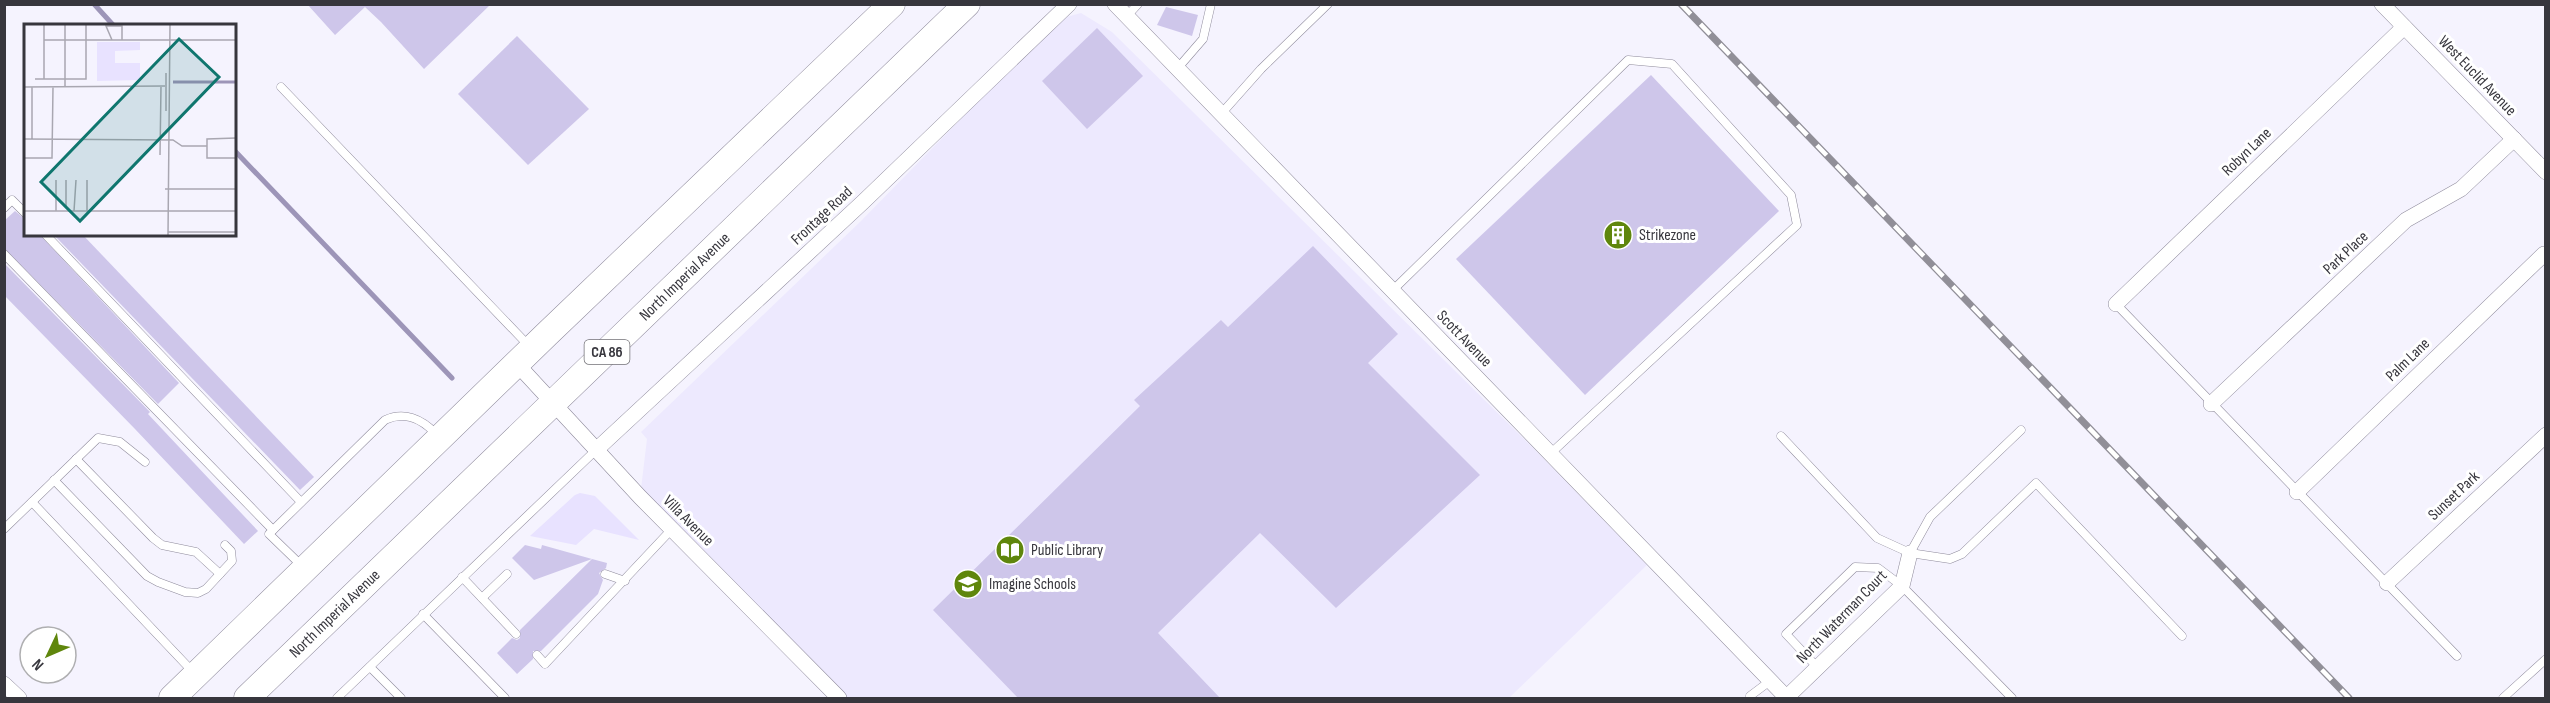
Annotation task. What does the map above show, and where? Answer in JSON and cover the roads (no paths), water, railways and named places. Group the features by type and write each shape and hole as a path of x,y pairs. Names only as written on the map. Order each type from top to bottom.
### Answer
{"highway":[{"path":"172,699 892,4"},
{"name":"North Imperial Avenue","path":"247,699 967,4"}],"street":[{"name":"Frontage Road","path":"596,450 863,202 1069,4"},
{"name":"Scott Avenue","path":"1115,4 1786,698"},
{"name":"West Euclid Avenue","path":"2382,4 2546,172"},
{"name":"Robyn Lane","path":"2116,304 2404,27"},
{"name":"Park Place","path":"2211,404 2406,220 2462,189 2514,139"},
{"name":"Palm Lane","path":"2297,492 2544,255"},
{"name":"Villa Avenue","path":"525,357 554,404 596,450 671,530 839,699"},
{"name":"Sunset Park","path":"2387,583 2546,435"},
{"name":"North Waterman Court","path":"1786,698 1902,586 1910,553"},
{"path":"4,684 19,699"}],"lane":[{"path":"1126,16 1138,4"},
{"path":"1177,69 1203,39 1211,4"},
{"path":"1221,114 1261,69 1323,6"},
{"path":"1392,291 1628,60 1672,64 1791,195 1797,225 1550,454"},
{"path":"281,87 525,357"},
{"path":"4,207 12,200 24,212"},
{"path":"47,236 301,502"},
{"path":"4,254 273,530"},
{"path":"2116,304 2457,656"},
{"path":"305,570 269,534 385,420 396,415 415,418 428,426 440,439"},
{"path":"1910,553 1930,517 2020,430"},
{"path":"1781,436 1877,538 1910,553 1950,559 1962,554 2036,483 2182,636"},
{"path":"4,529 98,438 120,442 145,462"},
{"path":"337,699 462,576 596,450"},
{"path":"76,459 153,538 162,545 196,552 220,574"},
{"path":"54,480 147,576 177,590 198,593 206,589 232,561 231,551 225,544"},
{"path":"32,502 196,675"},
{"path":"537,655 544,663 625,581 671,530"},
{"path":"1818,668 1786,634 1855,567 1878,568 1902,586 2012,699"},
{"path":"482,598 507,573"},
{"path":"604,574 625,581"},
{"path":"462,576 516,634"},
{"path":"423,614 505,699"},
{"path":"2503,699 2546,659"},
{"path":"369,667 401,699"},
{"path":"1750,696 1770,681"}],"waterway":[{"path":"94,4 112,24"},
{"path":"236,152 452,378"}],"railway":[{"path":"1681,4 2349,698"}],"place":[{"name":"Strikezone","path":"1618,235"},
{"name":"Public Library","path":"1010,550"},
{"name":"Imagine Schools","path":"968,584"}]}
